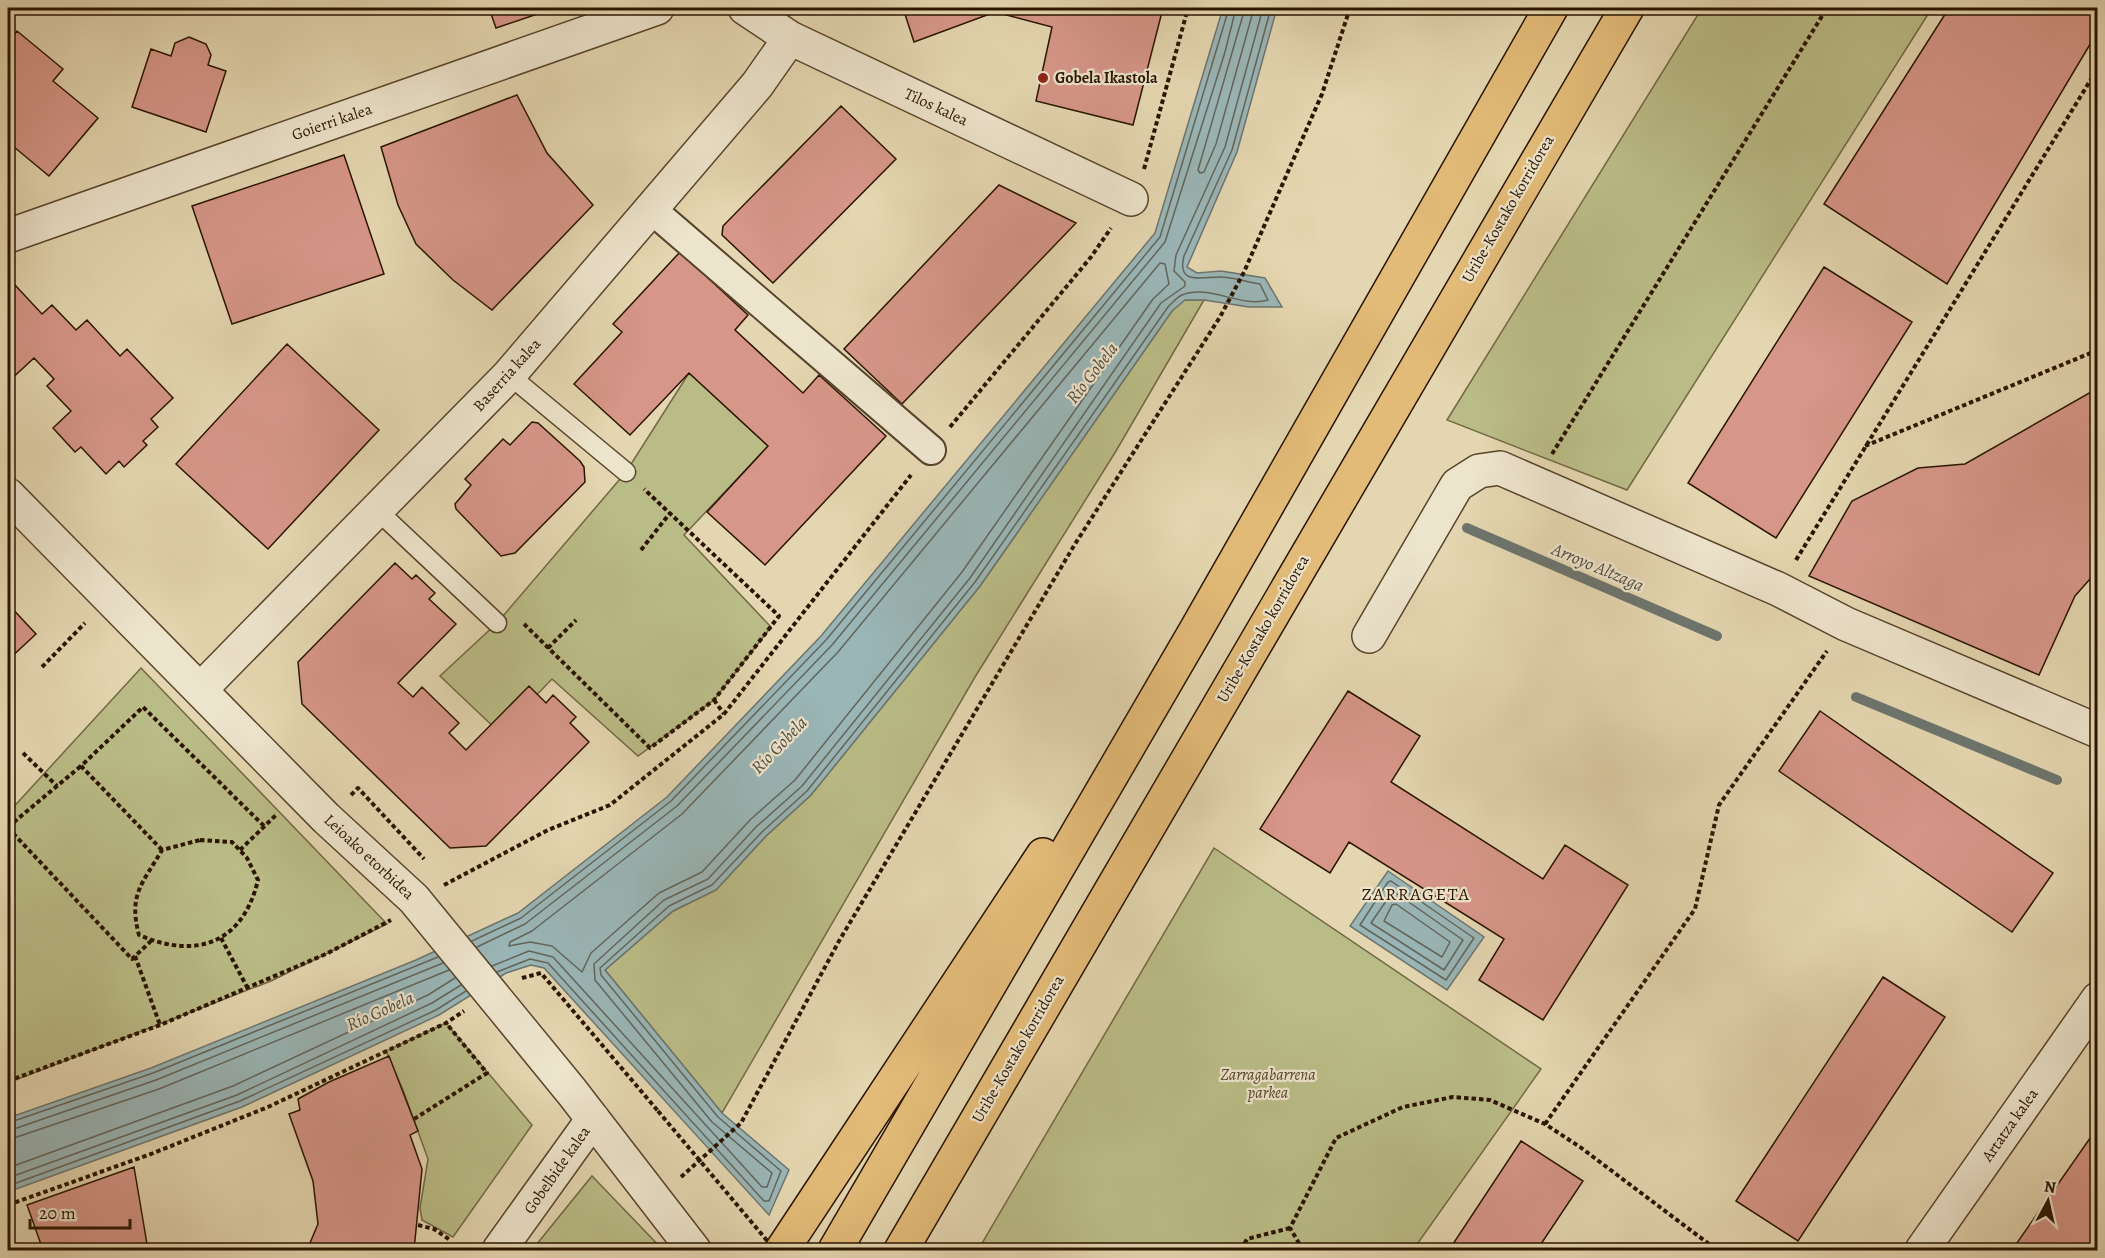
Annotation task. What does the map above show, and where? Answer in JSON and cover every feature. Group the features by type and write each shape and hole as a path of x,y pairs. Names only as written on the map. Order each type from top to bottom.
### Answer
{"highway":[{"path":"836,1251 1196,630 1551,8"},
{"name":"Uribe-Kostako korridorea","path":"901,1251 1627,8"},
{"path":"782,1251 988,935 1196,630"}],"street":[{"name":"Goierri kalea","path":"8,236 657,8"},
{"name":"Tilos kalea","path":"745,8 790,38 1131,200"},
{"name":"Baserria kalea","path":"200,690 509,375 758,85 790,38"},
{"path":"651,209 931,450"},
{"path":"1369,636 1457,485 1479,471 1500,468 1778,589 1846,624 2097,731"},
{"name":"Leioako etorbidea","path":"8,495 300,791 427,893 492,993 593,1119 694,1251"},
{"name":"Artatza kalea","path":"1922,1251 2097,999"},
{"name":"Gobelbide kalea","path":"500,1251 593,1119"}],"lane":[{"path":"509,375 626,472"},
{"path":"378,511 497,623"}],"path":[{"path":"8,1081 160,1025 326,954 387,924 427,893 548,830 610,805 724,714 931,450 1091,257 1131,200 1147,160 1188,8"},
{"path":"691,1168 741,1123 838,941 1075,544 1220,317 1244,272 1322,94 1350,8"},
{"path":"1533,483 1827,8"},
{"path":"1778,589 2097,68"},
{"path":"1865,446 2097,350"},
{"path":"515,616 650,747 714,700 779,616 626,472"},
{"path":"640,550 670,513"},
{"path":"548,648 576,620"},
{"path":"42,667 85,623"},
{"path":"1545,1124 1695,909 1719,804 1846,624"},
{"path":"714,700 724,714"},
{"path":"152,940 132,959 8,827 81,766 143,707 264,826"},
{"path":"23,753 57,786"},
{"path":"81,766 162,850"},
{"path":"240,850 300,791"},
{"path":"200,840 232,842 248,858 258,879 254,900 243,920 221,938 189,947 162,945 139,935 133,913 139,887 162,850 200,840"},
{"path":"221,938 247,987"},
{"path":"135,956 160,1025"},
{"path":"8,1204 151,1154 268,1107 446,1023 509,982 541,973 775,1251"},
{"path":"414,1119 487,1073 446,1023"},
{"path":"1240,1251 1247,1239 1290,1228 1336,1138 1403,1107 1453,1097 1490,1100 1545,1124 1580,1147 1717,1251"},
{"path":"418,1226 434,1230 450,1240"},
{"path":"1290,1228 1303,1251"}],"green space":[{"path":"1702,8 1932,8 1627,490 1447,420"},
{"path":"1184,300 1204,300 1116,451 975,677 722,1113 605,970 673,911 716,890 766,836 811,795 980,586 1172,311"},
{"path":"689,373 768,446 684,535 771,627 714,700 638,756 552,679 500,733 440,676 497,623 626,472"},
{"path":"141,668 387,924 271,981 8,1083 8,813"},
{"name":"Zarragabarrena parkea","path":"1214,848 1541,1069 1413,1250 978,1250"},
{"path":"446,1023 532,1125 453,1237 422,1220 420,1208 428,1159 386,1051"},
{"path":"592,1176 663,1250 532,1250"}],"water":[{"name":"Río Gobela","path":"1223,8 1277,8 1237,152 1187,267 1197,273 1221,271 1265,278 1282,307 1249,307 1204,300 1185,300 1172,311 980,586 811,795 766,836 716,890 673,911 605,970 722,1113 789,1170 769,1215 544,968 531,965 506,973 439,1015 242,1107 8,1192 8,1118 151,1068 416,960 518,913 667,797 821,636 1155,233"},
{"path":"1388,871 1484,937 1447,990 1350,926"}],"building":[{"path":"489,8 555,8 496,28"},
{"path":"903,8 1163,8 1133,125 1036,101 1052,27 995,12 914,42"},
{"path":"1949,8 2098,8 2098,31 1947,284 1824,204"},
{"path":"17,31 63,69 53,81 98,118 49,176 8,142 8,42"},
{"path":"189,37 206,44 211,55 208,65 226,71 206,132 132,107 151,49 171,56 175,43"},
{"path":"517,95 547,153 593,205 492,310 453,280 416,244 398,205 381,147"},
{"path":"841,106 896,159 773,283 722,235 723,226"},
{"path":"344,155 384,274 232,324 192,206"},
{"path":"999,185 1076,223 902,404 844,349"},
{"path":"680,252 748,315 735,330 803,393 819,375 886,436 765,565 707,512 768,446 689,373 630,435 574,384 622,332 613,324"},
{"path":"1824,267 1912,322 1776,538 1688,483"},
{"path":"15,285 42,314 52,305 76,330 87,320 120,356 127,349 173,398 151,419 158,427 143,441 147,445 124,467 119,461 106,474 81,447 75,452 53,428 71,411 47,386 54,379 34,358 8,382 8,293"},
{"path":"287,344 379,430 268,549 176,464"},
{"path":"2098,388 2098,570 2075,596 2039,675 1809,576 1852,501 1918,468 1965,464"},
{"path":"532,422 538,423 580,461 584,467 585,482 515,553 501,556 456,509 455,504 471,485 465,479 503,439 510,445"},
{"path":"395,563 412,579 416,575 435,593 429,599 456,624 398,683 413,697 422,687 459,723 449,733 466,750 529,686 546,703 553,695 576,717 570,723 589,742 486,846 450,848 302,704 298,662"},
{"path":"8,604 36,634 8,660"},
{"path":"1348,691 1420,736 1391,782 1543,879 1565,845 1628,885 1543,1020 1479,980 1504,939 1349,842 1330,873 1260,829"},
{"path":"1820,711 2053,873 2012,932 1779,771"},
{"path":"1883,977 1945,1017 1798,1241 1736,1201"},
{"path":"389,1056 418,1131 410,1135 422,1169 414,1250 307,1250 318,1224 313,1181 289,1114 300,1110 298,1099 329,1082"},
{"path":"2095,1131 2098,1133 2098,1250 2012,1250"},
{"path":"1521,1141 1583,1181 1537,1250 1449,1250"},
{"path":"134,1167 148,1250 43,1250 27,1205"}],"waterway":[{"name":"Arroyo Altzaga","path":"1467,528 1717,636"},
{"name":"Arroyo Altzaga","path":"1856,697 2057,780"}],"place":[{"name":"Gobela Ikastola","path":"1043,78"}],"district":[{"name":"ZARRAGETA","path":"1416,894"}]}
